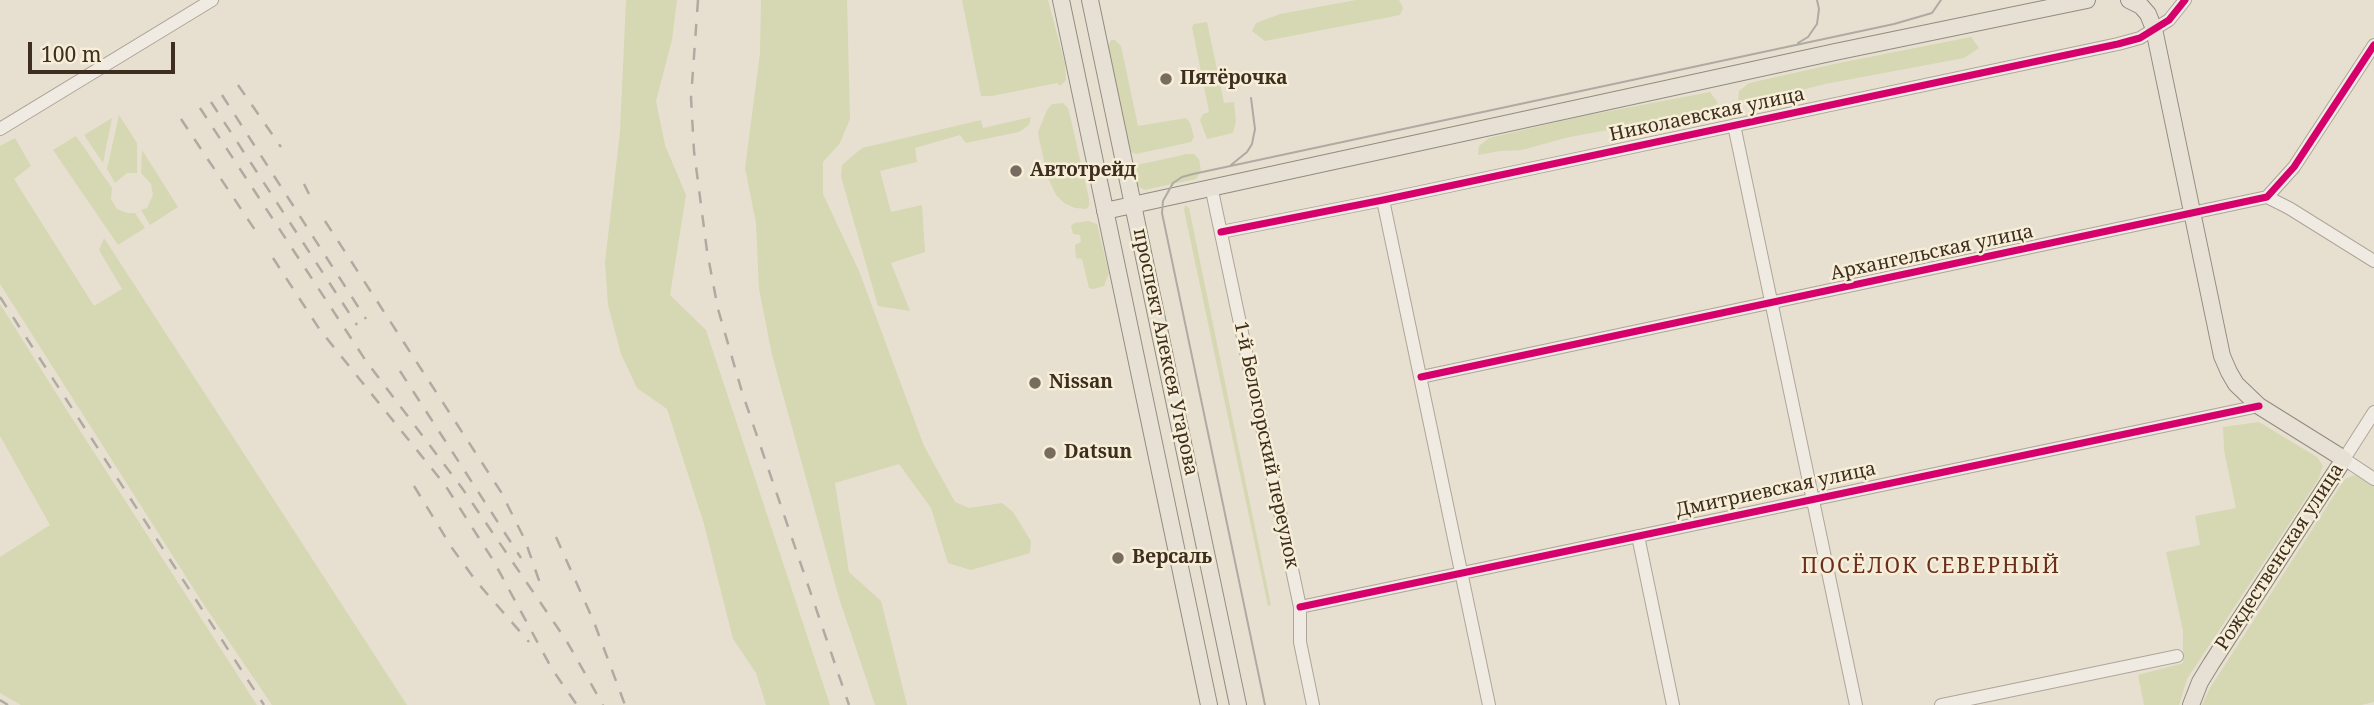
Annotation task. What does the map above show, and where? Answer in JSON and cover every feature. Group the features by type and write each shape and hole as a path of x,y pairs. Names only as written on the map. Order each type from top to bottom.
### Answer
{"main road":[{"name":"проспект Алексея Угарова","path":"1061,0 1209,705"},
{"name":"проспект Алексея Угарова","path":"1090,0 1238,705"},
{"name":"Николаевская улица","path":"1105,211 1211,186 2087,0"},
{"path":"2137,2 2148,14 2154,29 2222,356 2236,384 2259,406 2344,459"},
{"name":"Рождественская улица","path":"2191,705 2211,664 2344,459"}],"street":[{"path":"0,129 212,0"},
{"name":"Николаевская улица","path":"1221,232 2118,44 2140,38 2169,20 2185,0"},
{"path":"2374,45 2294,167 2267,197 2374,261"},
{"path":"1734,125 1856,705"},
{"name":"1-й Белогорский переулок","path":"1211,186 1300,607 1300,642 1313,705"},
{"name":"Архангельская улица","path":"1421,377 2193,215 2267,197"},
{"path":"1383,200 1489,705"},
{"name":"Дмитриевская улица","path":"1300,607 2259,406"},
{"name":"Рождественская улица","path":"2344,459 2374,412"},
{"path":"2344,459 2374,480"},
{"path":"1638,536 1673,705"},
{"path":"1941,705 2177,656"}],"green space":[{"path":"626,0 677,0 672,40 656,101 665,145 686,195 670,295 706,330 830,705 766,705 756,673 733,639 704,524 667,409 637,388 621,354 608,305 605,262 620,132"},
{"path":"761,0 847,0 850,119 840,143 823,162 823,194 859,271 924,446 955,502 969,508 1002,503 1013,512 1031,541 1030,553 971,570 948,563 931,508 899,464 835,483 849,572 881,601 907,705 875,705 839,598 772,355 759,289 756,223 745,168 760,53"},
{"path":"962,0 1048,0 1065,64 1066,80 1060,86 1057,83 981,96"},
{"path":"1356,0 1399,0 1403,8 1400,15 1265,41 1252,31 1256,23 1280,14"},
{"path":"1207,22 1224,103 1234,102 1236,121 1233,133 1207,139 1200,120 1203,114 1209,112 1192,27 1194,24"},
{"path":"1971,37 1979,48 1964,58 1825,84 1782,95 1738,101 1739,91 1749,83"},
{"path":"1111,40 1121,46 1138,126 1186,118 1194,137 1191,142 1136,154 1131,152 1107,48"},
{"path":"1710,92 1718,103 1704,112 1565,138 1522,150 1478,155 1479,146 1489,138 1579,117"},
{"path":"1063,103 1068,108 1089,199 1086,209 1064,203 1056,195 1048,178 1039,139 1038,132 1047,110 1052,104"},
{"path":"119,115 137,143 137,173 127,173 115,183 107,169"},
{"path":"1031,117 1029,125 1019,132 966,143 960,135 915,148 917,162 880,171 891,212 922,205 925,252 891,263 910,311 878,306 841,177 842,165 862,148 981,120 983,128"},
{"path":"112,118 103,163 84,135"},
{"path":"76,136 112,188 111,199 117,209 135,213 145,228 118,245 53,150"},
{"path":"15,138 31,166 14,179 94,306 122,289 99,250 104,238 407,705 272,705 204,605 0,284 0,146"},
{"path":"142,150 178,207 150,225 141,210 147,208 153,195 151,184 141,173"},
{"path":"1194,154 1199,159 1201,171 1196,179 1144,190 1137,186 1133,167"},
{"path":"1185,205 1189,208 1271,605 1268,606 1184,210"},
{"path":"1088,221 1097,224 1109,273 1104,286 1093,289 1089,288 1082,259 1076,258 1075,245 1081,242 1080,235 1073,234 1071,226"},
{"path":"0,304 257,705 21,705 0,693 0,557 50,525 0,436"},
{"path":"2259,422 2317,457 2323,466 2318,480 2187,679 2179,705 2144,705 2138,675 2183,663 2183,631 2166,552 2200,545 2195,516 2236,508 2224,450 2223,427"},
{"path":"2354,475 2362,477 2374,486 2374,702 2361,705 2202,705 2210,688 2337,491 2345,479"}],"tram line":[{"path":"1798,43 1808,37 1817,24 1817,0"},
{"path":"1265,705 1162,213 1163,201 1173,183 1193,174 1894,24 1932,13 1941,0"},
{"path":"1231,165 1247,152 1252,144 1255,129 1251,98"}],"railway":[{"path":"698,0 691,98 694,151 707,251 718,309 742,392 849,705"},
{"path":"238,85 281,147"},
{"path":"222,95 366,319"},
{"path":"211,102 357,325"},
{"path":"200,108 366,361 462,488 566,640 603,705"},
{"path":"181,119 257,233"},
{"path":"304,184 309,194"},
{"path":"325,221 501,492 525,540 542,589"},
{"path":"273,258 320,330 445,485 493,560 552,669 577,705"},
{"path":"0,297 264,705"},
{"path":"400,371 521,558"},
{"path":"414,486 476,581 529,642"},
{"path":"556,537 594,622 625,705"},
{"path":"0,700 8,705"}],"cycle path":[{"path":"1221,232 2118,44 2140,38 2169,20 2185,0"},
{"path":"1421,377 2267,197 2294,167 2374,45"},
{"path":"1300,607 2259,406"}],"place":[{"name":"Пятёрочка","path":"1166,79"},
{"name":"Автотрейд","path":"1016,171"},
{"name":"Nissan","path":"1035,383"},
{"name":"Datsun","path":"1050,453"},
{"name":"Версаль","path":"1118,558"}],"district":[{"name":"ПОСЁЛОК СЕВЕРНЫЙ","path":"1931,567"}]}
